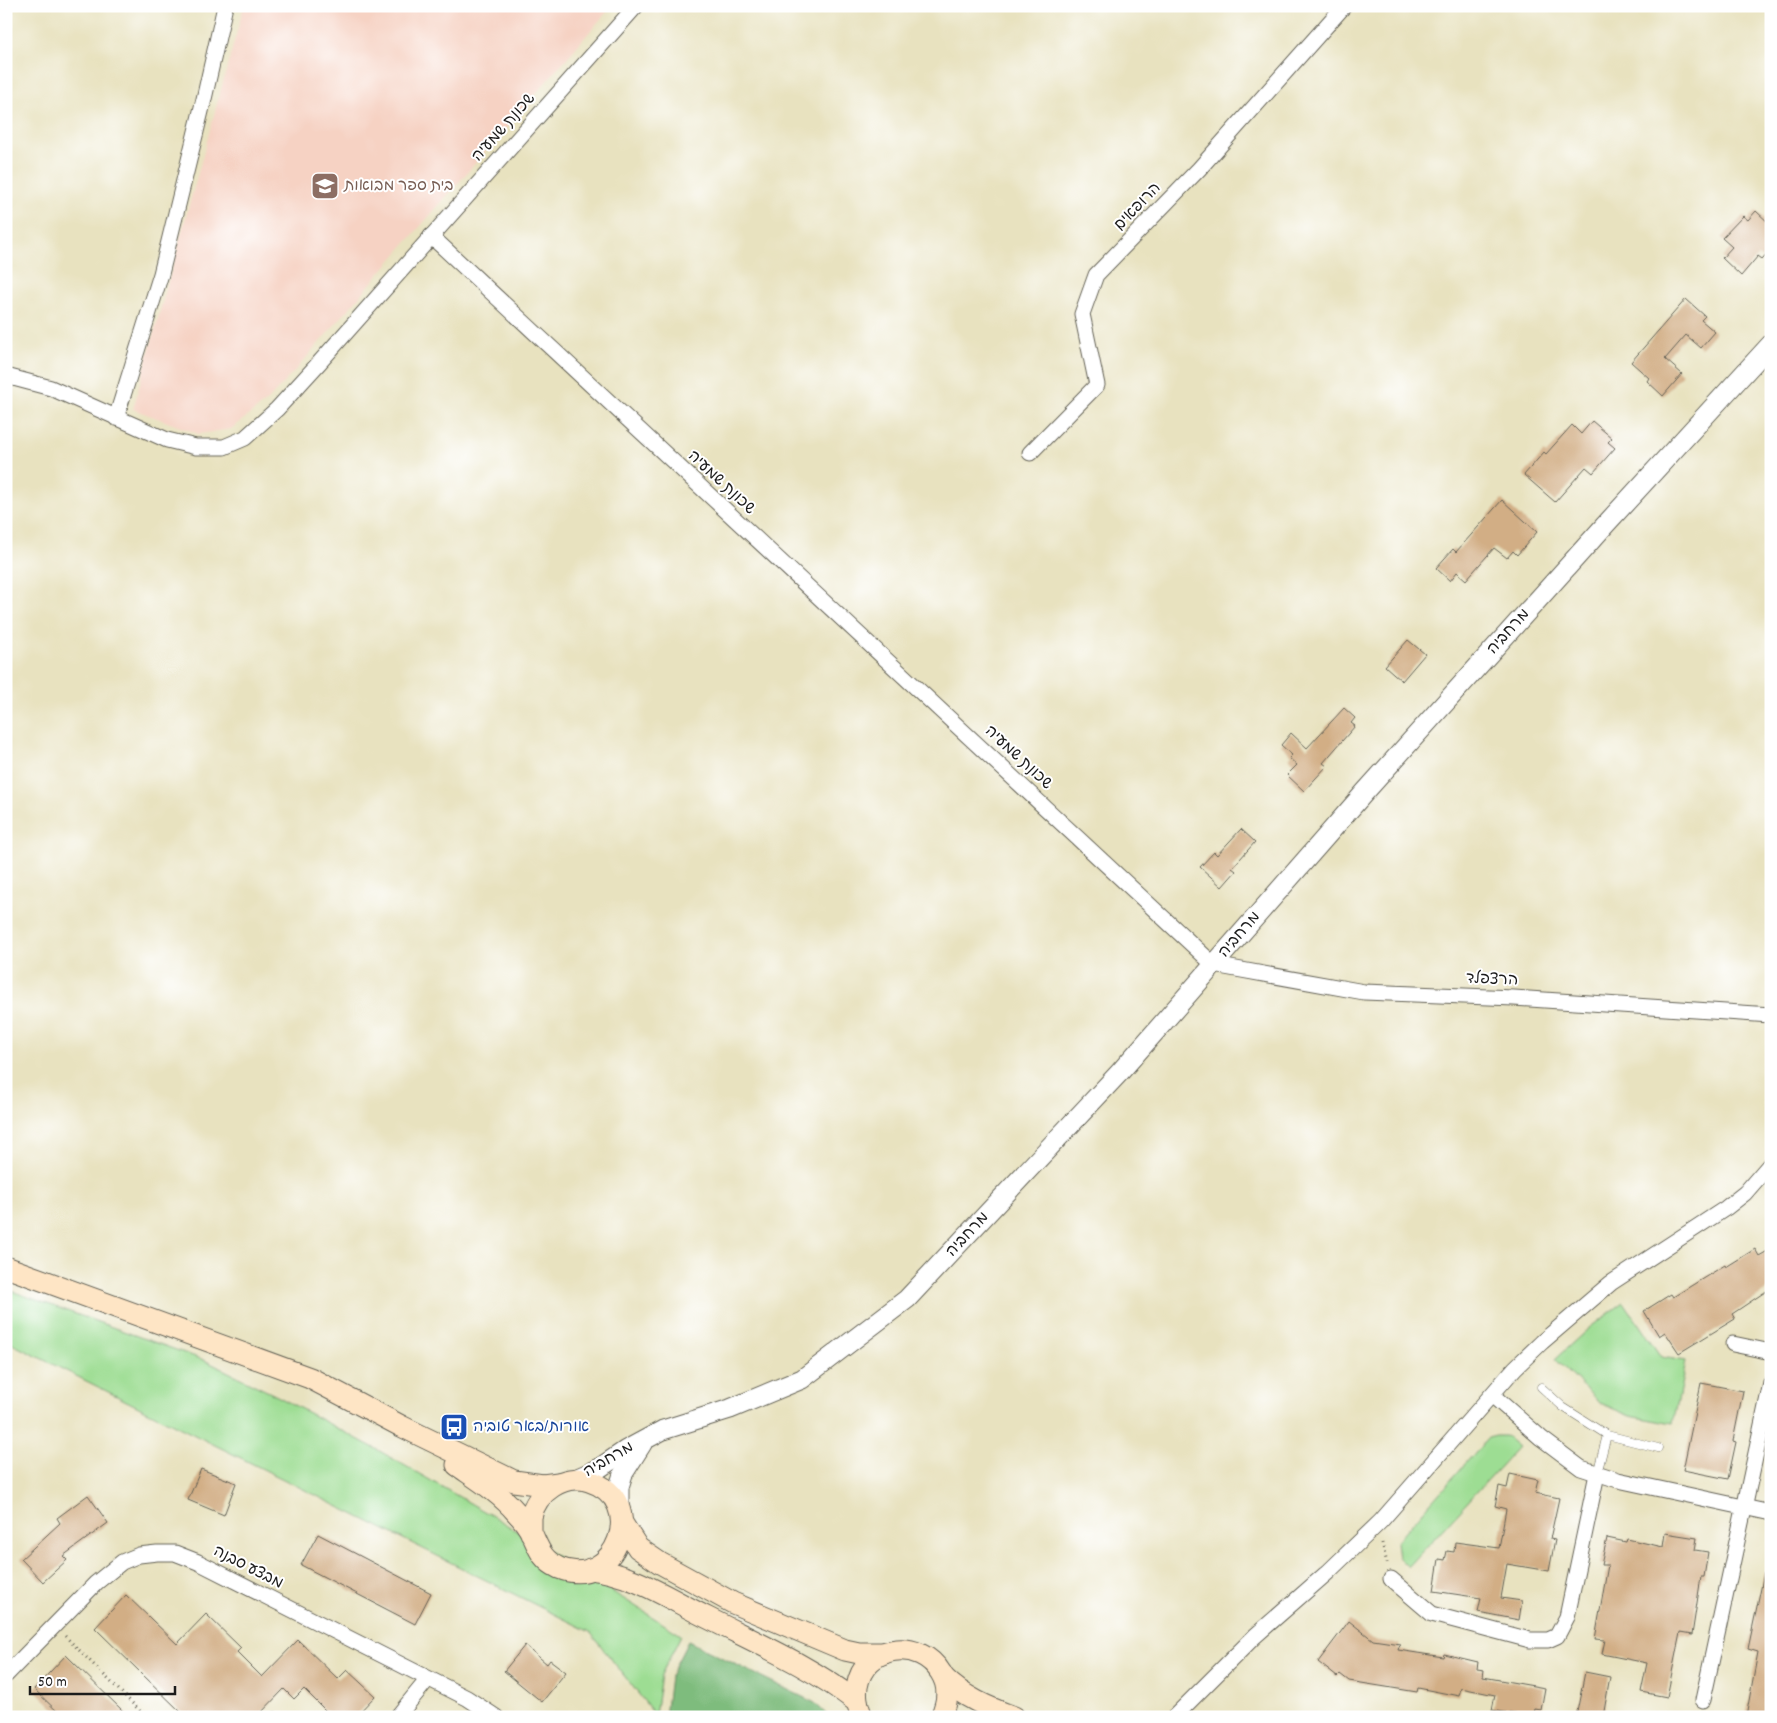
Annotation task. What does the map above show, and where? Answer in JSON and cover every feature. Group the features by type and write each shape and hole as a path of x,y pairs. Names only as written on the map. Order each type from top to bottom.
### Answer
{"main road":[{"path":"6,1267 310,1378 401,1426 514,1481 543,1486 566,1481 587,1481 600,1486 612,1496 620,1516 638,1548 660,1563 733,1603 845,1650 884,1653"},
{"path":"401,1426 497,1494 516,1511 531,1533 536,1547 546,1559 559,1568 574,1571 590,1569 608,1571 653,1590 832,1684 859,1709"},
{"path":"531,1533 532,1517 537,1503 546,1491 566,1481"},
{"path":"590,1569 604,1562 614,1551 620,1537 620,1516"},
{"path":"859,1709 857,1687 862,1672 871,1661 884,1653 898,1649 912,1650 926,1656 937,1665 944,1678 947,1692 946,1707 941,1717"},
{"path":"944,1678 956,1690 1014,1717"}],"street":[{"path":"116,418 162,274 225,6"},
{"name":"שכונת שמעיה","path":"636,6 431,236 1214,965"},
{"name":"הרופאים","path":"1030,453 1097,385 1082,314 1096,275 1199,169 1344,6"},
{"path":"6,376 51,388 167,440 196,447 224,447 245,438 277,409 431,236"},
{"name":"מרחביה","path":"566,1481 598,1469 645,1438 691,1420 730,1409 802,1379 907,1300 1114,1079 1372,784 1552,583 1771,344"},
{"name":"הרצפלד","path":"1214,965 1364,992 1514,998 1771,1015"},
{"path":"1174,1717 1255,1636 1378,1525 1492,1395 1542,1342 1611,1283 1726,1208 1745,1193 1771,1163"},
{"path":"1733,1344 1771,1352"},
{"path":"1704,1700 1771,1383"},
{"path":"1492,1395 1564,1456 1581,1468 1598,1474 1771,1513"},
{"name":"מרחביה","path":"620,1516 619,1487 623,1474 645,1438"},
{"path":"1391,1578 1432,1614 1530,1640 1548,1640 1556,1636 1567,1618 1598,1474"},
{"name":"מבצע סבנה","path":"6,1675 96,1583 122,1562 139,1555 174,1553 198,1562 467,1698 496,1717"},
{"path":"397,1717 428,1679"}],"lane":[{"path":"1540,1387 1562,1407 1607,1435 1658,1448"},
{"path":"1598,1474 1607,1435"}],"path":[{"path":"1378,1525 1391,1578"},
{"path":"54,1626 146,1717"}],"shaded area":[{"name":"בית ספר מבואות","path":"244,6 612,6 267,401 231,429 199,434 133,409"}],"green space":[{"path":"6,1289 204,1360 279,1397 376,1449 496,1518 681,1635 661,1675 655,1715 590,1632 6,1341"},
{"path":"1624,1302 1661,1357 1686,1361 1673,1424 1630,1416 1600,1403 1555,1359 1589,1328"},
{"path":"1505,1436 1518,1447 1408,1567 1398,1557 1396,1542 1488,1438"},
{"path":"688,1641 815,1703 829,1717 665,1717 670,1676"}],"building":[{"path":"1756,211 1771,225 1771,249 1762,259 1758,256 1741,276 1722,258 1732,247 1722,238 1743,216 1748,220"},
{"path":"1686,299 1705,316 1701,320 1715,332 1701,348 1686,335 1665,359 1682,374 1663,396 1647,381 1649,378 1631,362"},
{"path":"1592,421 1612,438 1608,442 1615,448 1593,473 1586,467 1555,502 1524,475 1544,452 1546,454 1572,425 1581,434"},
{"path":"1502,500 1537,532 1517,555 1513,551 1507,558 1494,548 1466,580 1457,572 1450,581 1436,568 1453,549 1456,552"},
{"path":"1408,640 1425,654 1402,681 1385,666"},
{"path":"1344,708 1355,718 1351,723 1355,726 1323,763 1327,766 1304,791 1287,775 1297,765 1289,758 1292,755 1281,745 1291,733 1307,748"},
{"path":"1241,829 1255,842 1232,868 1236,871 1222,887 1200,867 1214,852 1217,855"},
{"path":"1755,1249 1759,1256 1771,1249 1771,1288 1732,1314 1735,1319 1679,1353 1665,1332 1659,1336 1644,1311 1671,1294 1673,1297"},
{"path":"1701,1383 1743,1391 1733,1441 1736,1442 1728,1479 1683,1470"},
{"path":"201,1469 236,1483 224,1515 188,1500"},
{"path":"1510,1474 1538,1480 1535,1493 1559,1498 1550,1539 1555,1540 1549,1571 1507,1564 1501,1598 1522,1601 1519,1620 1478,1612 1481,1598 1434,1591 1439,1559 1445,1560 1447,1551 1454,1552 1455,1542 1499,1548 1506,1509 1495,1506 1499,1486 1507,1488"},
{"path":"88,1495 108,1523 63,1556 67,1560 43,1582 21,1559 60,1523 57,1518"},
{"path":"1665,1533 1697,1538 1695,1550 1708,1552 1704,1577 1701,1577 1692,1635 1680,1633 1667,1697 1641,1692 1647,1663 1602,1654 1605,1640 1595,1639 1608,1565 1601,1565 1607,1538 1626,1542 1627,1539 1663,1547"},
{"path":"318,1534 431,1593 415,1624 301,1565"},
{"path":"1764,1573 1771,1574 1771,1717 1746,1717 1758,1652 1748,1649"},
{"path":"126,1595 177,1644 206,1614 241,1648 237,1652 262,1677 298,1640 338,1679 347,1670 375,1696 355,1717 332,1717 304,1689 294,1699 284,1689 257,1717 186,1717 95,1628"},
{"path":"1349,1621 1373,1640 1400,1644 1398,1650 1443,1657 1444,1654 1478,1662 1477,1669 1484,1670 1483,1677 1545,1688 1541,1710 1535,1709 1533,1717 1492,1710 1495,1695 1461,1688 1459,1696 1418,1688 1417,1692 1349,1681 1340,1674 1337,1677 1318,1662"},
{"path":"525,1645 547,1664 550,1660 566,1672 542,1702 504,1671"},
{"path":"66,1655 129,1717 63,1717 34,1689"},
{"path":"1585,1672 1610,1677 1603,1717 1576,1717"}],"place":[{"name":"בית ספר מבואות","path":"325,186"},
{"name":"אורות/באר טוביה","path":"454,1427"}]}
